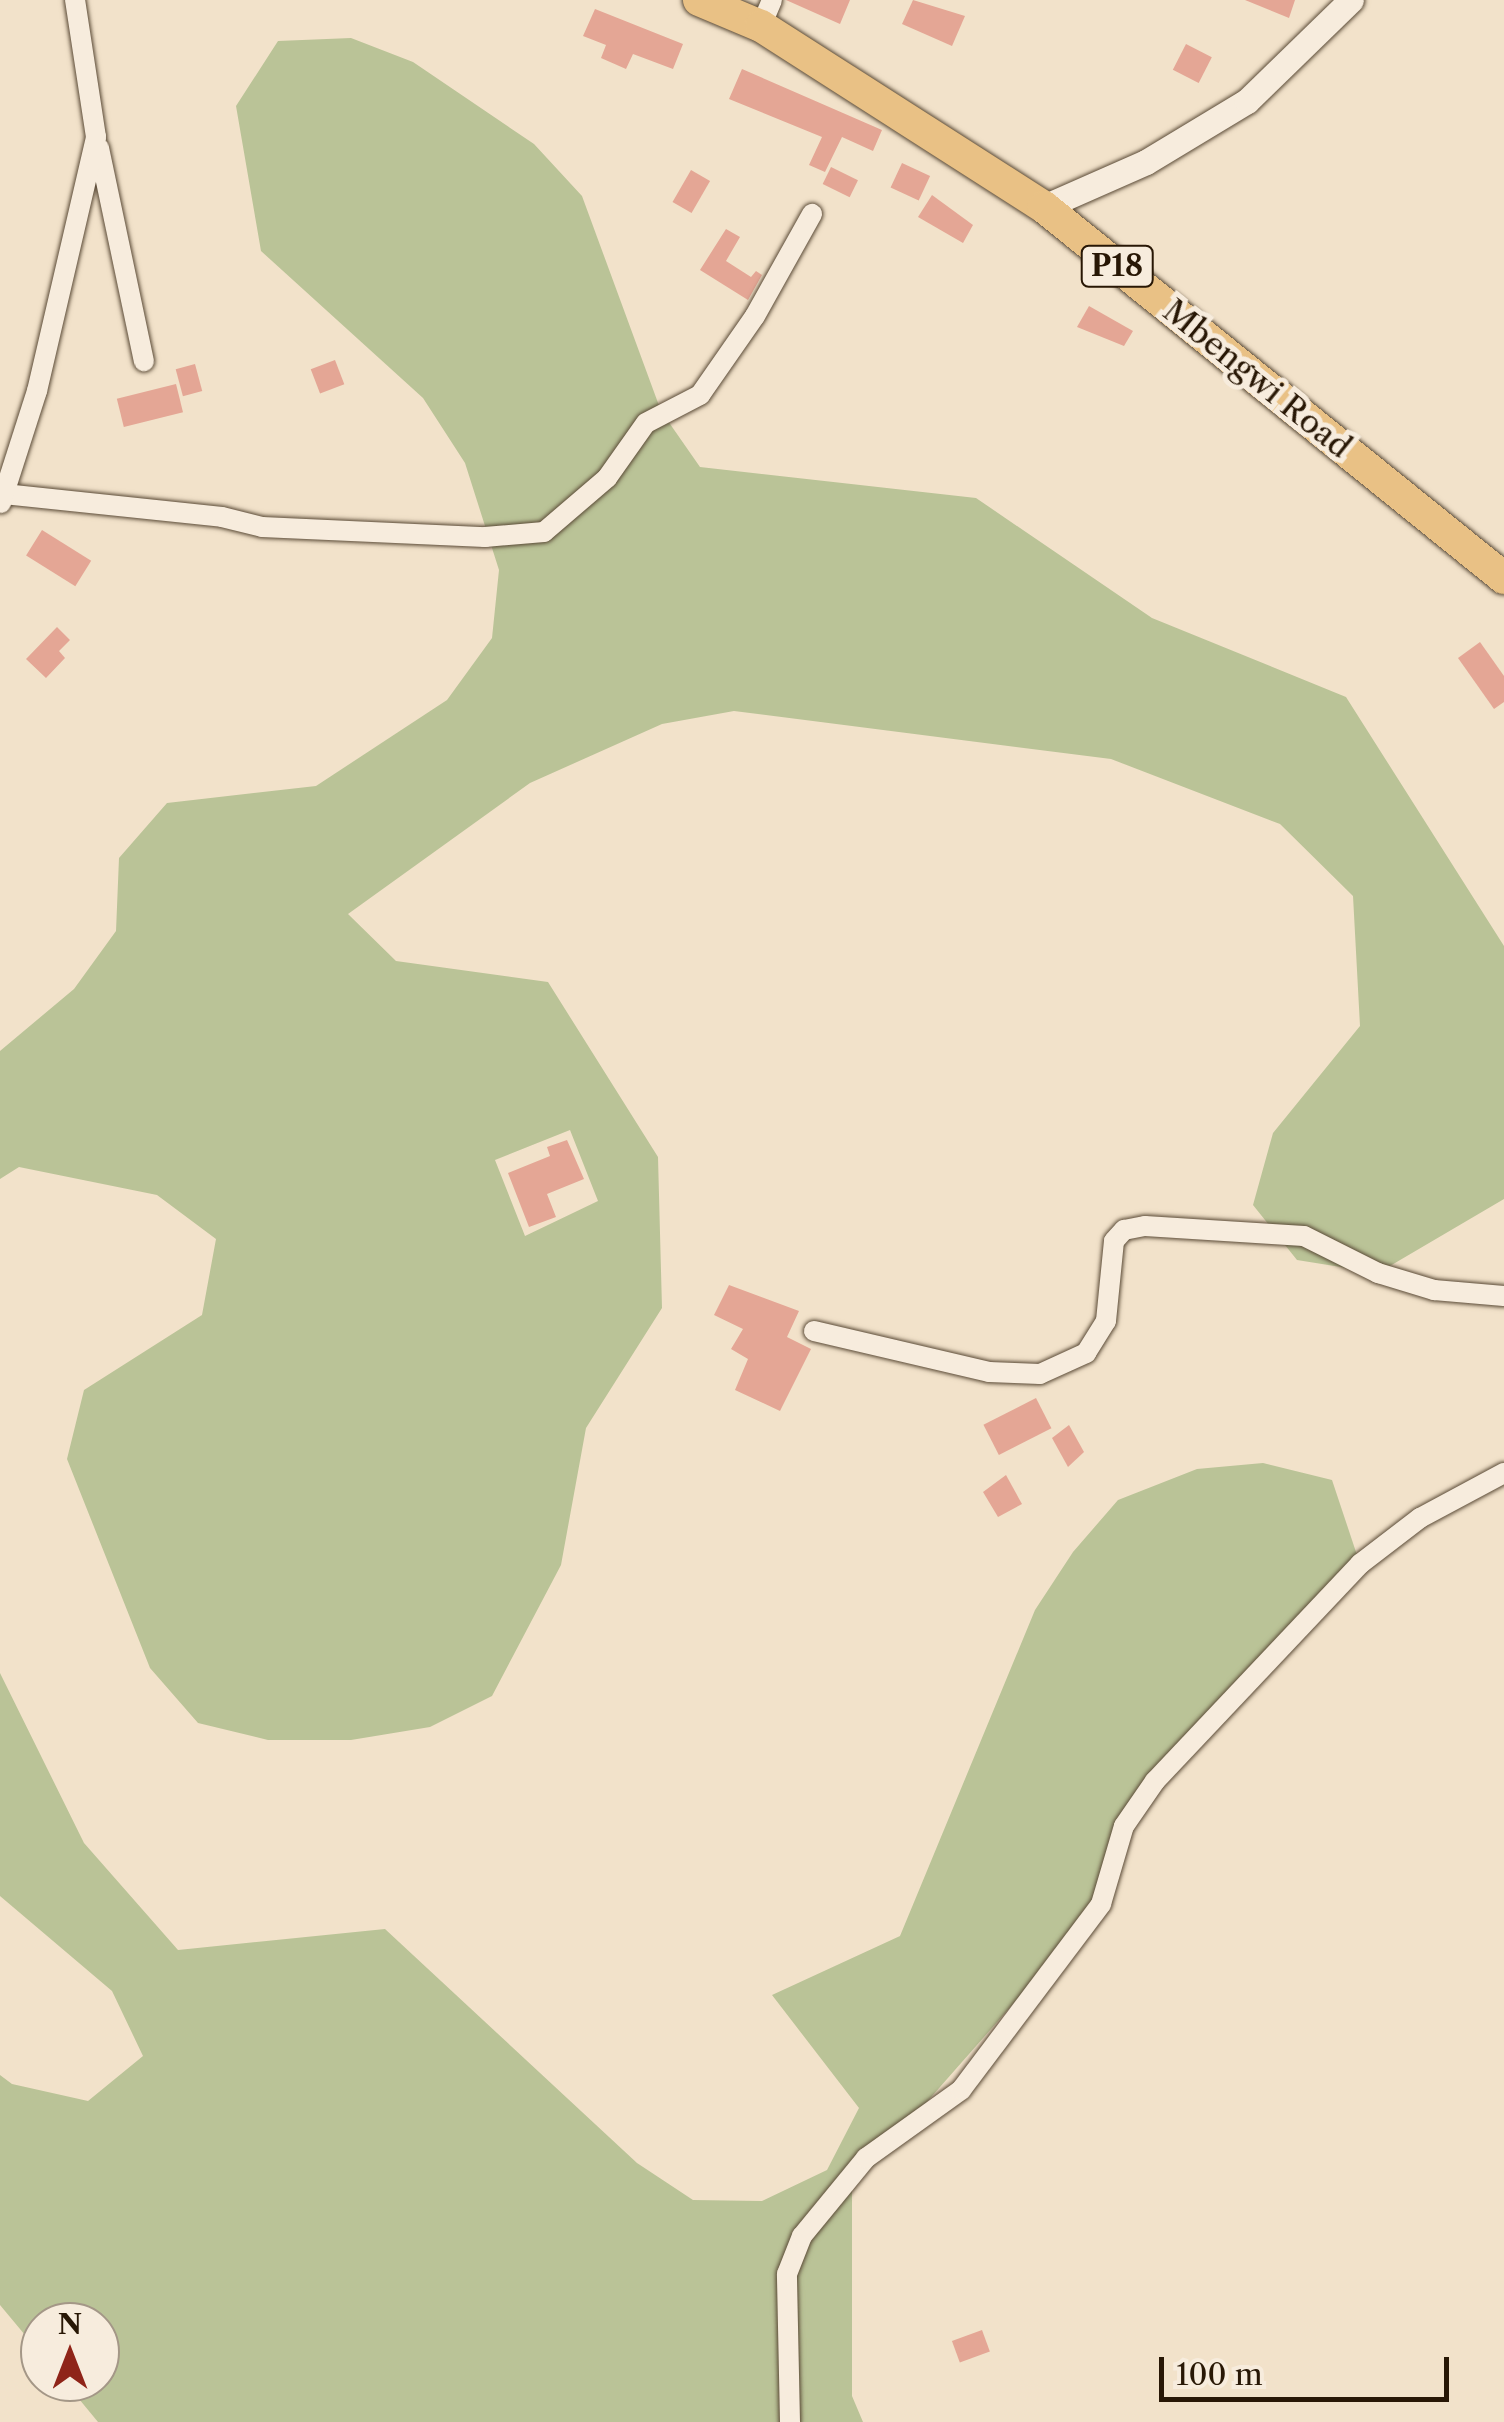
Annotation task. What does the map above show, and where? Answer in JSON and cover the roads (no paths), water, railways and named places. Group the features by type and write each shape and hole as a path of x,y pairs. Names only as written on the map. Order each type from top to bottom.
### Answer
{"main road":[{"name":"Mbengwi Road","path":"699,0 766,13 1044,207 1504,578"}],"street":[{"path":"75,0 96,137 144,361"},
{"path":"1044,207 1146,162 1246,101 1352,0"},
{"path":"96,137 37,391 2,499 222,517 262,527 486,536 544,532 607,478 646,423 700,396 755,316 812,214"},
{"path":"814,1331 989,1372 1040,1374 1086,1354 1106,1321 1114,1241 1124,1230 1146,1226 1304,1236 1378,1273 1434,1290 1504,1296"},
{"path":"790,2422 787,2274 802,2236 866,2158 962,2090 1101,1904 1124,1826 1155,1781 1360,1564 1420,1518 1504,1472"}]}
